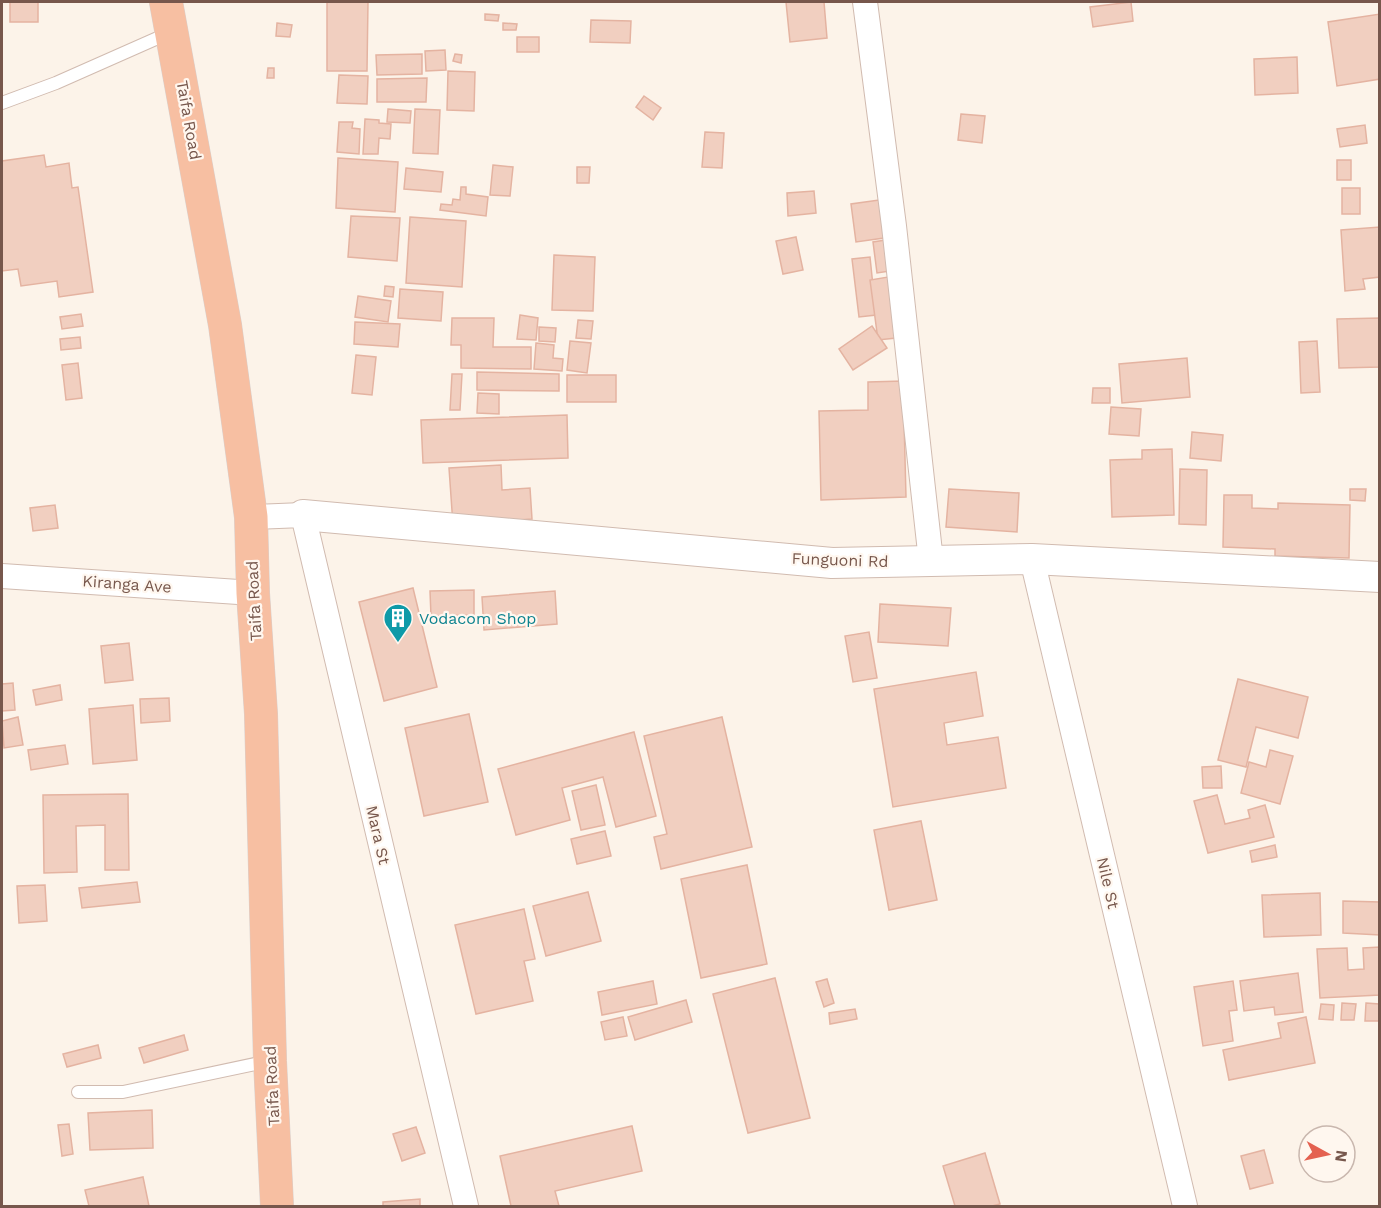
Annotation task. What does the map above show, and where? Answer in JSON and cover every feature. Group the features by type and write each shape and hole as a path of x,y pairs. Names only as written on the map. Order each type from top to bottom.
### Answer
{"highway":[{"name":"Taifa Road","path":"170,16 225,325 250,517 261,726 270,1061 277,1206"}],"street":[{"path":"865,2 894,226 931,561"},
{"path":"250,517 303,514"},
{"name":"Funguoni Rd","path":"303,514 832,563 1032,560 1380,577"},
{"name":"Mara St","path":"303,514 466,1206"},
{"name":"Nile St","path":"1032,560 1185,1206"},
{"name":"Kiranga Ave","path":"2,576 253,593"}],"lane":[{"path":"2,103 56,83 170,16"},
{"path":"78,1092 123,1092 270,1061"}],"building":[{"path":"10,2 38,2 38,22 10,22"},
{"path":"327,2 368,2 367,71 327,71"},
{"path":"786,2 824,2 827,38 790,42"},
{"path":"1131,2 1133,21 1093,27 1090,7"},
{"path":"485,14 499,15 498,21 485,20"},
{"path":"1380,14 1380,79 1337,86 1328,22"},
{"path":"591,20 631,21 630,43 590,42"},
{"path":"277,23 292,25 290,37 276,36"},
{"path":"503,23 517,24 516,30 503,30"},
{"path":"517,37 539,37 539,52 517,52"},
{"path":"445,50 446,70 426,71 425,51"},
{"path":"422,54 422,74 377,75 376,55"},
{"path":"455,54 462,55 461,63 453,61"},
{"path":"1297,57 1298,93 1255,95 1254,59"},
{"path":"268,68 274,68 274,78 267,78"},
{"path":"448,71 475,72 474,111 447,110"},
{"path":"339,75 368,76 367,104 337,103"},
{"path":"427,78 426,102 377,102 377,79"},
{"path":"644,96 661,108 653,120 636,107"},
{"path":"388,109 411,111 410,123 387,122"},
{"path":"415,109 440,110 438,154 413,153"},
{"path":"961,114 985,116 982,143 958,140"},
{"path":"365,119 391,124 390,139 379,138 378,154 363,154"},
{"path":"339,122 353,122 352,128 360,129 359,154 337,152"},
{"path":"1365,125 1367,143 1340,147 1337,129"},
{"path":"705,132 724,133 722,168 702,167"},
{"path":"44,155 46,167 69,163 72,188 78,187 93,292 59,297 57,281 21,286 18,269 2,271 2,161"},
{"path":"338,158 398,162 395,212 336,208"},
{"path":"1337,160 1351,160 1351,180 1337,180"},
{"path":"493,165 513,167 510,196 490,195"},
{"path":"577,167 590,167 589,183 577,183"},
{"path":"406,168 443,172 441,192 404,189"},
{"path":"461,187 466,187 466,194 488,197 486,216 440,210 441,204 452,205 453,199 460,200"},
{"path":"1342,188 1360,188 1360,214 1342,214"},
{"path":"814,191 816,213 788,216 787,193"},
{"path":"886,199 891,237 856,242 851,204"},
{"path":"351,216 400,218 397,261 348,257"},
{"path":"410,217 466,221 462,287 406,283"},
{"path":"1380,227 1380,277 1363,279 1365,289 1345,291 1341,230"},
{"path":"796,237 803,270 783,274 776,241"},
{"path":"892,239 896,270 877,273 873,242"},
{"path":"554,255 595,257 593,311 552,310"},
{"path":"870,257 876,315 859,317 852,259"},
{"path":"888,277 896,338 878,340 870,280"},
{"path":"385,286 394,287 393,297 384,296"},
{"path":"400,289 443,292 441,321 398,318"},
{"path":"358,296 391,301 388,322 355,317"},
{"path":"81,314 83,326 62,329 60,317"},
{"path":"520,315 538,318 536,340 517,339"},
{"path":"452,318 494,318 493,347 531,347 531,369 461,368 461,345 451,345"},
{"path":"1380,318 1380,367 1339,368 1337,319"},
{"path":"578,320 593,321 591,339 576,338"},
{"path":"355,322 400,324 398,347 354,344"},
{"path":"872,326 887,348 853,370 839,349"},
{"path":"539,327 556,328 555,342 539,341"},
{"path":"80,337 81,348 61,350 60,339"},
{"path":"570,341 591,343 587,373 567,370"},
{"path":"1317,341 1320,392 1301,393 1299,342"},
{"path":"536,343 554,345 553,358 563,359 562,371 534,369"},
{"path":"356,355 376,357 372,395 352,393"},
{"path":"1187,358 1190,397 1122,403 1119,364"},
{"path":"78,363 82,398 66,400 62,365"},
{"path":"477,372 559,374 559,391 477,390"},
{"path":"452,374 462,374 460,410 450,410"},
{"path":"567,375 616,375 616,402 567,402"},
{"path":"903,381 906,497 821,500 819,411 868,410 868,382"},
{"path":"1093,388 1110,388 1110,403 1092,403"},
{"path":"478,393 499,394 499,414 477,413"},
{"path":"1111,407 1141,409 1139,436 1109,434"},
{"path":"567,415 568,458 423,463 421,420"},
{"path":"1192,432 1223,435 1221,461 1190,458"},
{"path":"1172,449 1174,515 1112,517 1110,460 1142,459 1142,450"},
{"path":"501,465 502,490 530,488 532,519 453,525 449,468"},
{"path":"1180,469 1207,470 1206,525 1179,524"},
{"path":"949,489 1019,493 1017,532 946,527"},
{"path":"1350,489 1366,489 1365,501 1350,500"},
{"path":"1224,495 1252,495 1252,508 1278,509 1278,503 1350,505 1349,558 1275,556 1275,549 1223,547"},
{"path":"55,505 58,528 33,531 30,508"},
{"name":"Vodacom Shop","path":"413,588 437,687 384,701 359,602"},
{"path":"474,590 474,615 431,616 430,591"},
{"path":"555,591 557,624 484,630 482,597"},
{"path":"880,604 951,608 948,646 878,642"},
{"path":"869,632 877,678 853,682 845,636"},
{"path":"129,643 133,680 105,683 101,646"},
{"path":"976,672 983,716 944,723 947,745 998,737 1006,788 893,807 874,689"},
{"path":"1238,679 1308,697 1298,738 1256,727 1246,767 1218,760"},
{"path":"13,683 15,710 2,711 2,684"},
{"path":"60,685 62,700 36,705 33,690"},
{"path":"169,698 170,721 141,723 140,699"},
{"path":"133,705 137,760 93,764 89,709"},
{"path":"469,714 488,802 424,816 405,728"},
{"path":"18,717 23,745 4,748 2,721"},
{"path":"722,717 752,847 661,869 654,837 667,834 644,736"},
{"path":"634,732 656,816 616,827 603,777 562,788 570,820 516,835 498,769"},
{"path":"65,745 68,764 31,770 28,750"},
{"path":"1270,750 1293,756 1280,804 1241,793 1249,762 1266,767"},
{"path":"1221,766 1222,788 1203,788 1202,767"},
{"path":"596,785 605,825 581,830 572,791"},
{"path":"128,794 129,870 105,870 105,825 76,826 77,872 44,873 43,795"},
{"path":"1217,795 1225,824 1250,818 1248,810 1265,805 1274,837 1208,853 1194,801"},
{"path":"921,821 937,900 889,910 874,830"},
{"path":"605,831 611,856 577,864 571,839"},
{"path":"1275,845 1277,857 1252,862 1250,851"},
{"path":"747,865 767,964 701,978 681,879"},
{"path":"137,882 140,902 82,908 79,888"},
{"path":"45,885 47,921 19,923 17,886"},
{"path":"588,892 601,941 546,956 533,906"},
{"path":"1320,893 1321,935 1264,937 1262,895"},
{"path":"1343,901 1380,902 1380,935 1343,933"},
{"path":"524,909 535,959 524,961 533,1001 476,1014 455,925"},
{"path":"1380,947 1380,995 1320,998 1317,949 1347,948 1348,970 1364,969 1363,948"},
{"path":"1298,973 1303,1012 1275,1015 1274,1007 1244,1011 1240,981"},
{"path":"775,978 810,1118 748,1133 713,994"},
{"path":"827,979 834,1003 824,1007 816,982"},
{"path":"653,981 657,1004 602,1015 598,992"},
{"path":"1233,981 1237,1010 1229,1011 1233,1041 1203,1046 1194,987"},
{"path":"686,1000 692,1022 635,1040 628,1017"},
{"path":"1342,1003 1356,1004 1354,1020 1341,1020"},
{"path":"1366,1003 1379,1004 1379,1021 1365,1021"},
{"path":"1321,1004 1334,1005 1333,1020 1319,1019"},
{"path":"855,1009 857,1019 830,1024 829,1013"},
{"path":"623,1017 627,1036 605,1040 601,1022"},
{"path":"1306,1017 1315,1063 1229,1080 1223,1050 1281,1038 1278,1023"},
{"path":"184,1035 188,1050 144,1063 139,1048"},
{"path":"98,1045 101,1058 67,1067 63,1054"},
{"path":"152,1110 153,1148 90,1150 88,1113"},
{"path":"69,1124 73,1154 62,1156 58,1125"},
{"path":"632,1126 642,1171 555,1191 559,1206 511,1206 500,1156"},
{"path":"416,1127 425,1153 402,1161 393,1134"},
{"path":"1264,1150 1273,1183 1250,1189 1241,1156"},
{"path":"985,1153 1000,1204 955,1206 943,1166"},
{"path":"143,1177 149,1206 89,1206 85,1190"},
{"path":"420,1199 420,1206 383,1206 383,1202"}],"place":[{"name":"Vodacom Shop","path":"398,644"}]}
